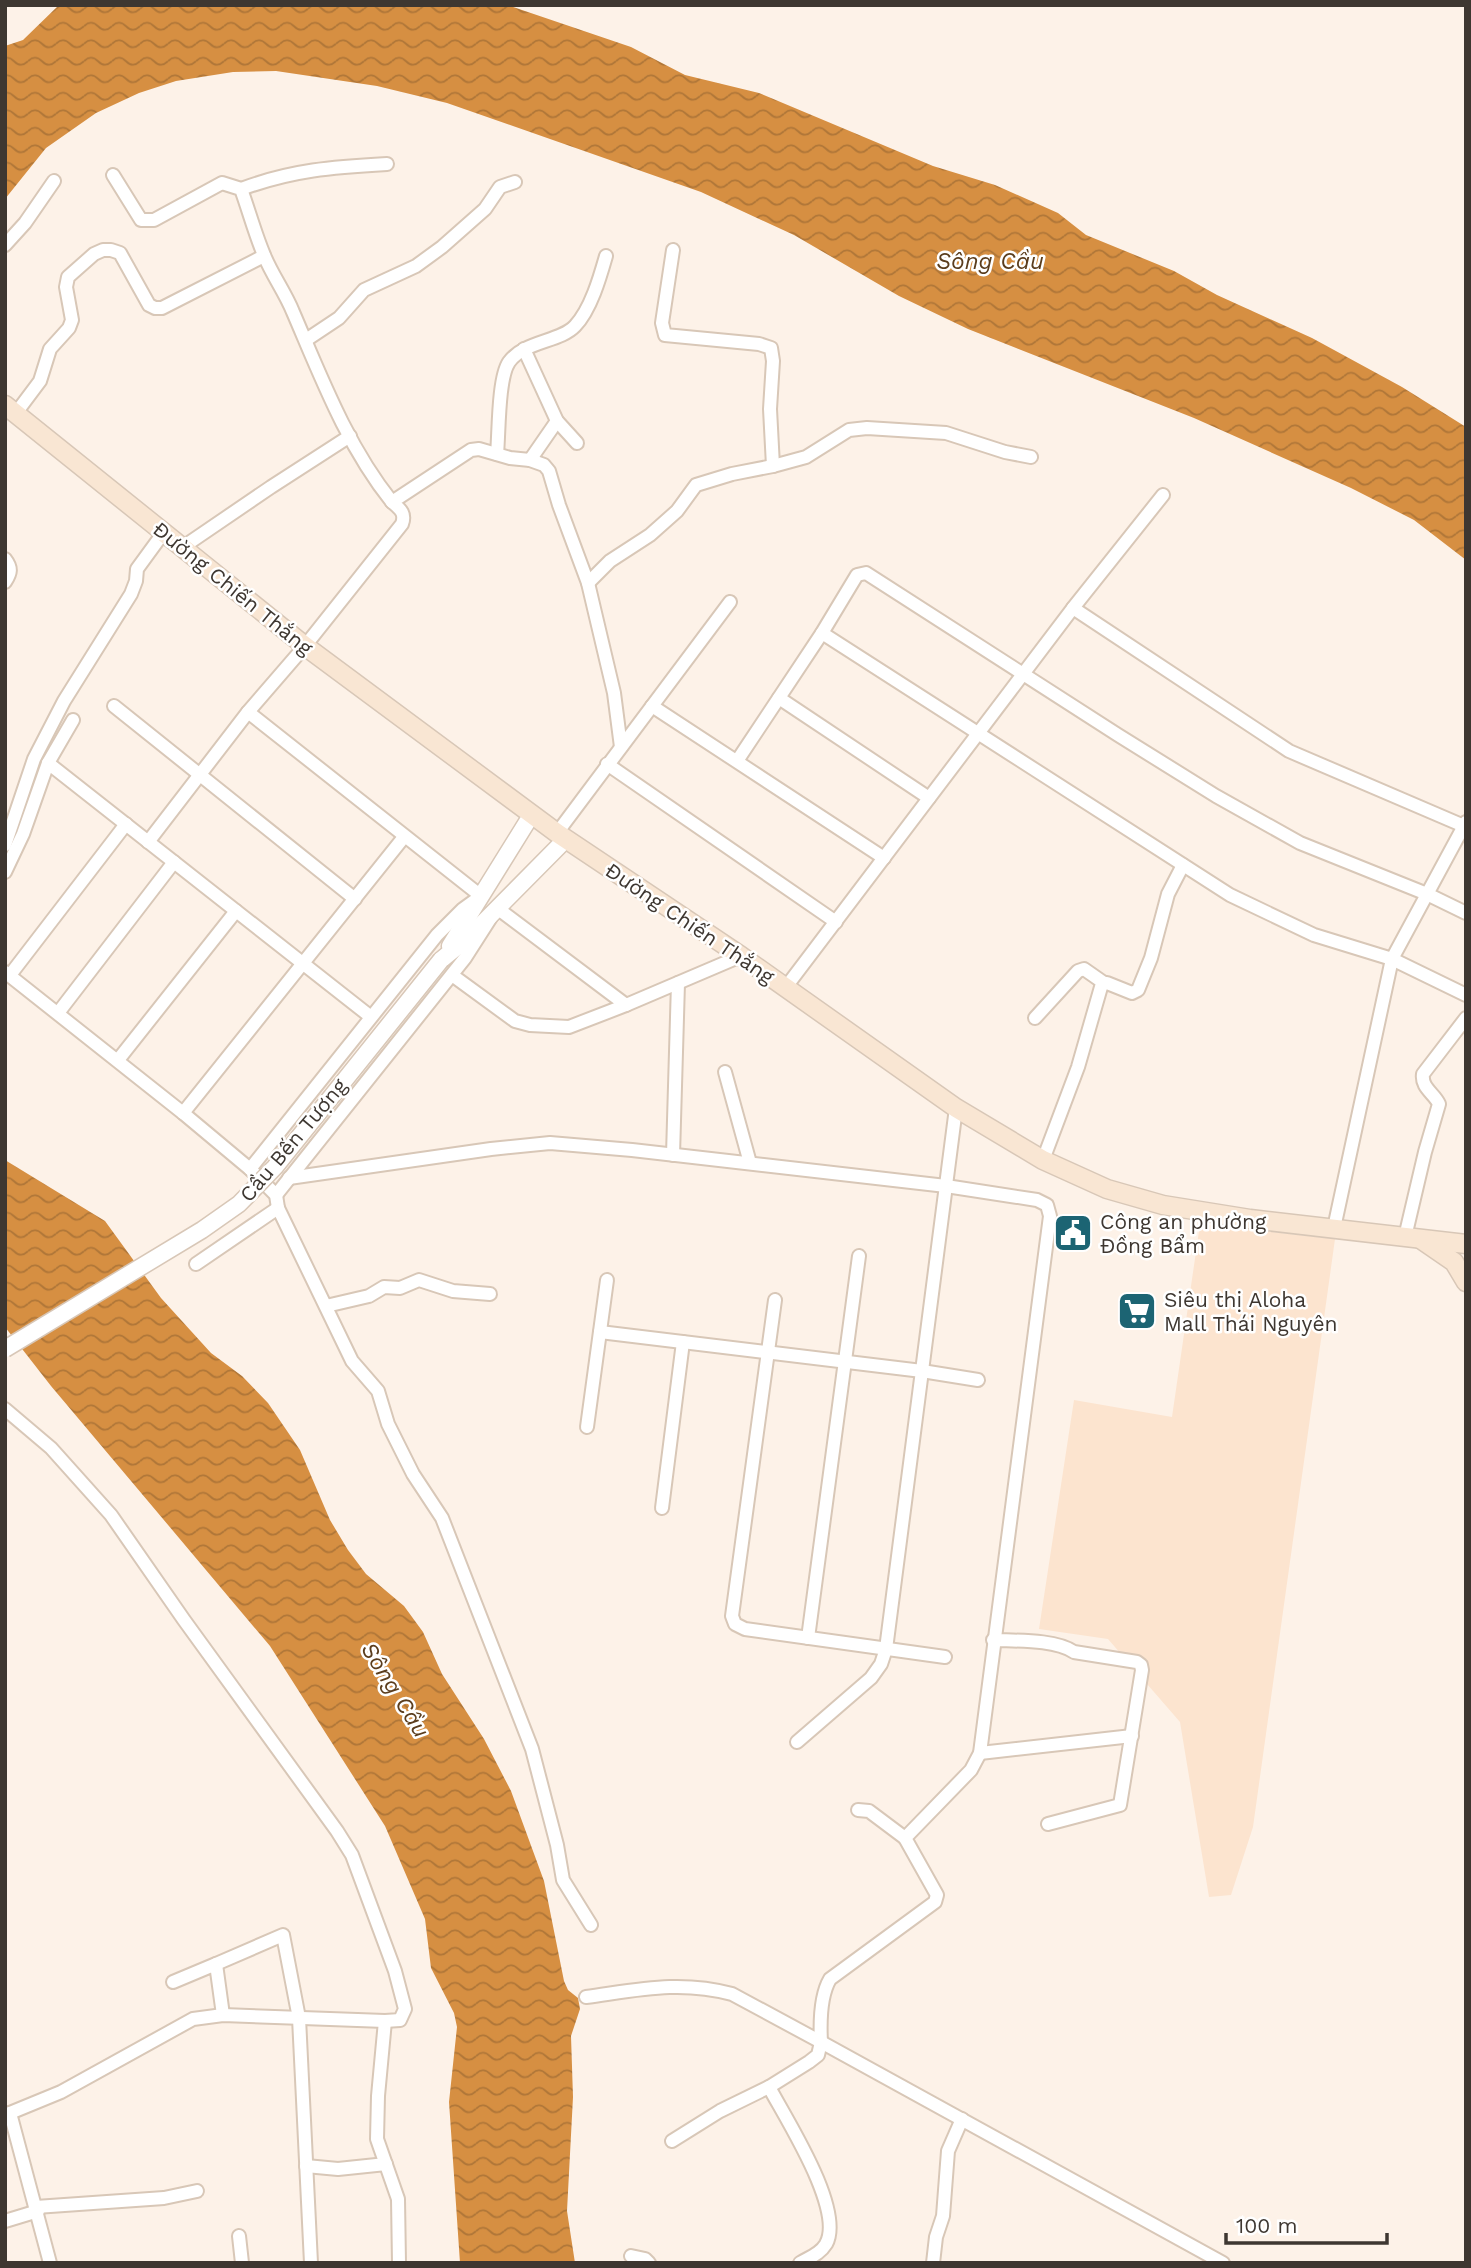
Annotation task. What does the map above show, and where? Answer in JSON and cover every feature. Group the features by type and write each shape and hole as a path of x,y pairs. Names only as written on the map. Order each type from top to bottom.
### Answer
{"main road":[{"name":"Đường Chiến Thắng","path":"9,411 305,646 562,836 741,956 956,1108 1043,1160 1107,1189 1163,1205 1250,1219 1466,1244"},
{"path":"1412,1237 1454,1262 1466,1282"}],"street":[{"path":"113,174 141,220 154,220 222,183 242,189 288,174 332,167 387,164"},
{"path":"5,245 25,223 54,181"},
{"path":"306,340 339,318 363,290 416,266 442,247 485,209 500,187 515,182"},
{"path":"148,842 248,712 305,646 402,524 404,517 403,512 381,488 350,436 290,304 264,256 242,189"},
{"path":"9,411 40,381 50,349 69,328 72,320 66,287 68,277 94,254 103,250 120,253 149,305 155,308 162,308 264,256"},
{"path":"673,250 662,323 665,334 759,344 771,348 773,467"},
{"path":"497,454 503,377 508,364 524,349 575,326 594,294 606,256"},
{"path":"524,349 558,421 577,443"},
{"path":"530,460 558,421"},
{"path":"588,583 610,561 650,535 677,511 696,485 806,457 849,430 858,428 946,433 1031,457"},
{"path":"183,547 350,436"},
{"path":"392,502 471,450 479,449 510,458 530,460 549,471 588,583 614,693 621,747"},
{"path":"786,988 1073,608 1163,495"},
{"path":"5,845 34,759 64,701 131,594 137,569 164,532"},
{"path":"5,559 10,570 5,582"},
{"path":"737,761 857,575 863,573 1216,796 1300,843 1427,894 1466,913"},
{"path":"441,960 470,936 562,836 607,764 730,602"},
{"path":"1073,608 1289,751 1465,824 1392,959 1334,1228"},
{"path":"822,633 1230,895 1314,935 1392,959 1466,995"},
{"path":"779,698 929,798"},
{"path":"652,705 884,858"},
{"path":"114,706 355,899"},
{"path":"248,712 481,896"},
{"path":"5,872 23,834 48,763 73,720"},
{"path":"48,763 371,1017"},
{"path":"607,764 836,922"},
{"path":"441,960 532,814"},
{"path":"126,824 8,973 250,1170 277,1202 352,1361 378,1391 388,1424 413,1474 442,1518 532,1749 557,1845 563,1880 591,1925"},
{"path":"183,1113 404,837"},
{"path":"58,1013 174,862"},
{"path":"1035,1018 1078,971 1084,969 1104,983 1132,993 1138,990 1151,958 1168,894 1183,865"},
{"path":"250,1170 437,935 463,909 481,896"},
{"path":"196,1264 277,1202 289,1178 452,975 497,908"},
{"path":"497,908 626,1005"},
{"path":"118,1060 236,911"},
{"path":"452,975 516,1021 530,1025 569,1027 741,956"},
{"name":"Cầu Bến Tượng","path":"5,1349 202,1230 239,1204 275,1167 441,960"},
{"path":"673,1155 678,983"},
{"path":"1043,1160 1078,1067 1098,995 1104,983"},
{"path":"1412,1237 1439,1104 1424,1085 1423,1074 1466,1019"},
{"path":"725,1072 750,1163"},
{"path":"797,1742 871,1678 881,1664 887,1648 956,1108"},
{"path":"289,1178 550,1143 946,1186 1037,1200 1047,1205 1050,1216 980,1753 971,1770 905,1838"},
{"path":"808,1638 859,1256"},
{"path":"326,1306 369,1296 384,1287 400,1288 419,1280 453,1291 490,1294"},
{"path":"587,1427 607,1280"},
{"path":"775,1300 732,1616 736,1624 745,1629 945,1657"},
{"path":"600,1332 978,1380"},
{"path":"662,1508 683,1342"},
{"path":"5,1409 51,1448 111,1515 221,1673 337,1831 352,1855 399,1983 405,2009 400,2020 385,2021 223,2015 193,2019 61,2092 8,2114 37,2209 50,2263"},
{"path":"993,1640 1066,1647 1074,1652 1137,1662 1141,1665 1120,1805 1048,1824"},
{"path":"980,1753 1132,1736"},
{"path":"672,2141 720,2111 769,2087 818,2055 826,1984 935,1902 937,1898 905,1838 869,1811 858,1810"},
{"path":"173,1982 283,1935 299,2018 311,2263"},
{"path":"216,1964 223,2015"},
{"path":"586,1997 676,1985 732,1994 1223,2263"},
{"path":"385,2021 377,2139 398,2199 399,2263"},
{"path":"769,2087 820,2182 827,2204 830,2225 828,2240 820,2252 800,2263"},
{"path":"933,2263 936,2237 943,2216 948,2151 962,2119"},
{"path":"306,2166 338,2169 386,2164"},
{"path":"5,2221 37,2209 164,2198 197,2190"},
{"path":"239,2236 242,2263"},
{"path":"631,2256 645,2259 649,2263"}],"shaded area":[{"path":"1200,1224 1335,1239 1253,1827 1231,1895 1209,1897 1180,1722 1108,1639 1039,1629 1074,1400 1172,1417"}],"water":[{"name":"Sông Cầu","path":"59,5 507,5 631,47 685,75 759,93 933,166 995,185 1058,213 1086,235 1174,271 1217,295 1312,338 1402,387 1466,427 1466,560 1414,520 1351,488 1194,418 968,329 899,296 794,235 701,192 447,103 377,86 276,71 233,72 176,81 139,93 96,113 46,148 5,199 5,46 23,40"},
{"name":"Sông Cầu","path":"5,1160 105,1221 161,1298 211,1353 242,1376 268,1403 300,1450 330,1520 348,1550 366,1574 404,1606 423,1632 442,1674 484,1739 511,1791 544,1881 564,1981 568,1990 578,1998 580,2009 571,2036 573,2097 567,2211 575,2263 460,2263 449,2102 457,2027 454,2013 431,1968 425,1919 385,1826 270,1646 51,1386 5,1327"}],"place":[{"name":"Công an phường Đồng Bẩm","path":"1073,1233"},
{"name":"Siêu thị Aloha Mall Thái Nguyên","path":"1137,1311"}]}
